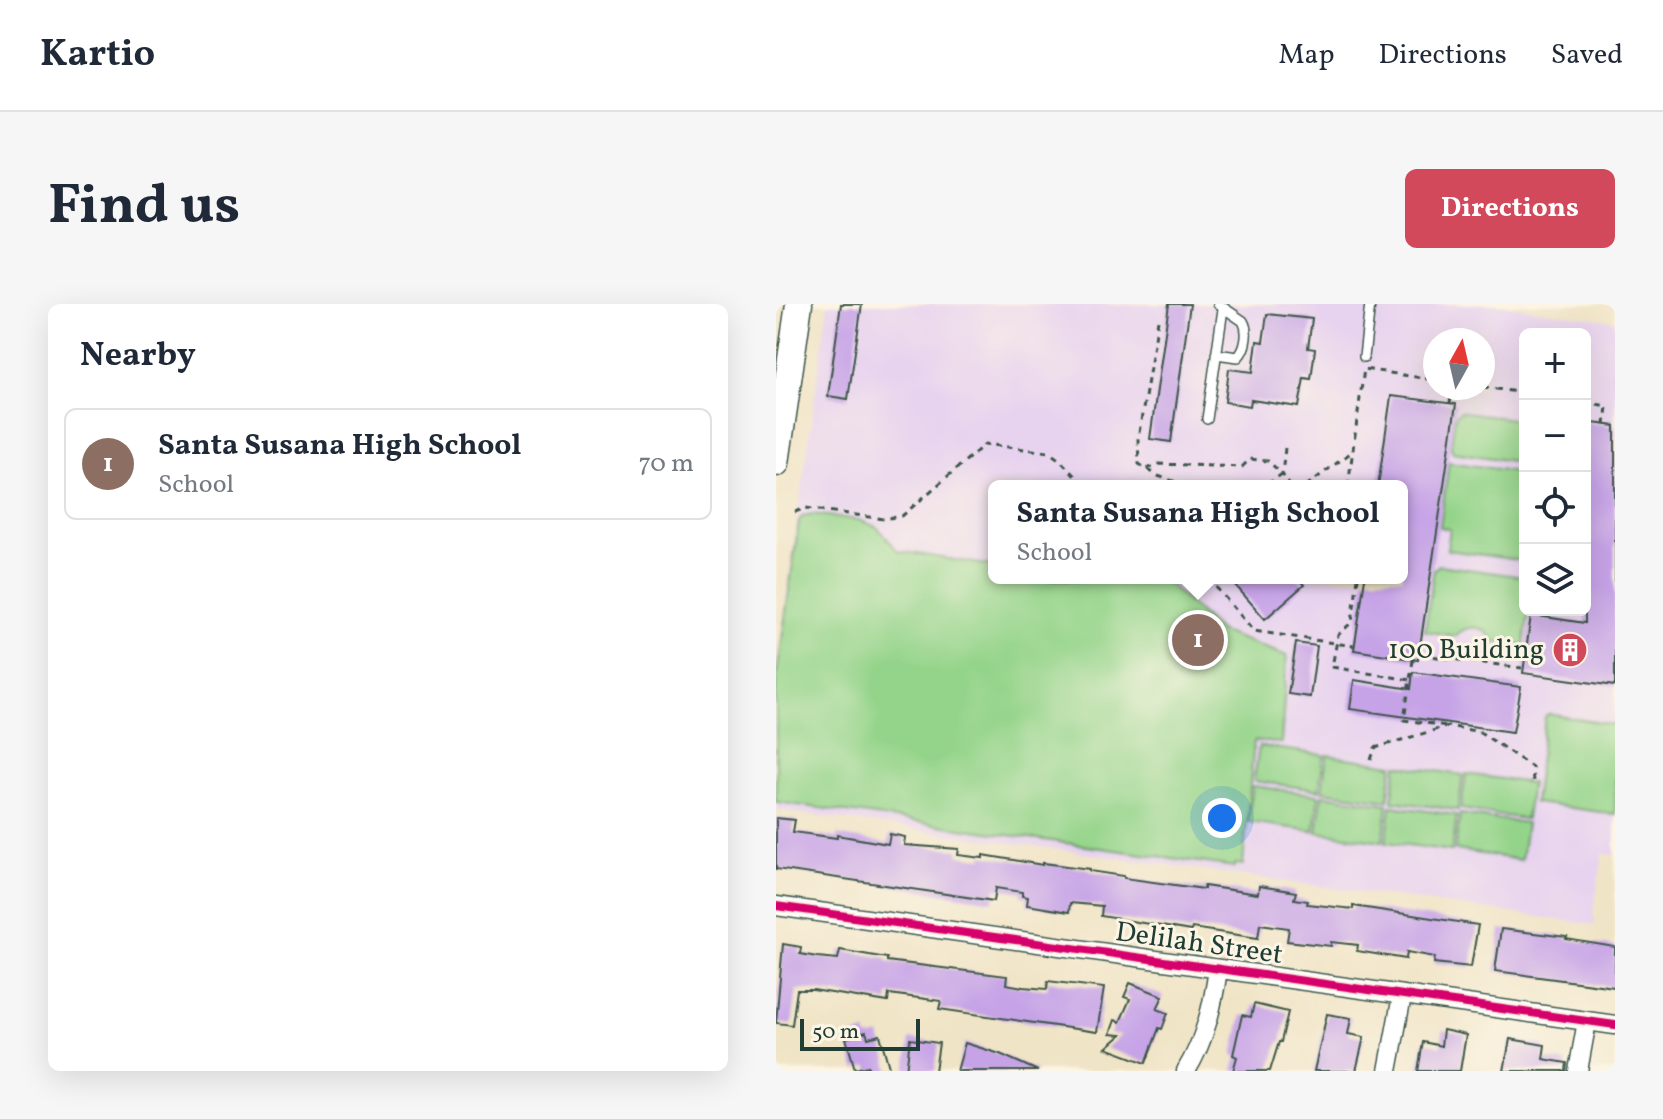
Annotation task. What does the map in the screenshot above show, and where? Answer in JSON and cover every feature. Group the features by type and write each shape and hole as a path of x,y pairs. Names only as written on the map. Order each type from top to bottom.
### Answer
{"main road":[{"path":"776,463 799,304"}],"street":[{"name":"Delilah Street","path":"776,906 1615,1025"},
{"path":"1186,1071 1203,1034 1214,999 1218,969"},
{"path":"1388,1071 1402,996"},
{"path":"1578,1071 1587,1021"}],"lane":[{"path":"1207,419 1220,306 1243,321 1246,333 1244,348 1238,357 1216,354"},
{"path":"1364,357 1370,309"}],"path":[{"path":"1158,320 1138,439 1139,464 1170,480"},
{"path":"1349,480 1364,369 1423,378"},
{"path":"1495,389 1519,392"},
{"path":"1591,403 1607,406 1605,425"},
{"path":"795,512 806,508 884,519 902,516 985,444 1049,452 1078,480"},
{"path":"1274,480 1282,474 1285,448"},
{"path":"1314,480 1353,451"},
{"path":"1147,469 1159,464 1242,467 1250,459 1268,461 1286,480"},
{"path":"1213,584 1254,631 1354,646"},
{"path":"1357,584 1352,622 1338,635 1332,667 1410,680"},
{"path":"1422,655 1522,668"},
{"path":"1413,660 1404,720 1480,732 1532,767 1533,782"},
{"path":"1371,760 1375,748 1448,726"}],"shaded area":[{"path":"828,304 1494,304 1615,321 1615,855 1603,854 1593,914 1596,925 776,810 776,671"}],"green space":[{"path":"1460,411 1519,420 1519,462 1453,452 1455,416"},
{"path":"1449,462 1519,472 1519,560 1447,550 1450,529 1440,527"},
{"path":"812,514 859,520 877,527 898,551 988,565 988,584 1168,584 1219,631 1287,656 1281,743 1254,741 1243,865 1235,864 1235,867 776,802 776,681 799,521 803,516"},
{"path":"1439,565 1519,576 1519,616 1528,616 1524,646 1494,642 1486,632 1476,628 1465,629 1455,636 1425,631 1434,569"},
{"path":"1548,714 1615,725 1615,814 1534,803 1545,717"},
{"path":"1259,746 1324,755 1319,790 1254,781"},
{"path":"1327,755 1393,765 1388,800 1322,791"},
{"path":"1397,765 1463,775 1458,810 1392,801"},
{"path":"1466,774 1531,783 1526,819 1461,809"},
{"path":"1253,786 1319,795 1314,831 1248,822"},
{"path":"1322,795 1388,804 1383,841 1317,832"},
{"path":"1391,806 1457,815 1452,851 1386,842"},
{"path":"1460,814 1526,823 1521,860 1455,850"}],"building":[{"path":"841,304 862,304 848,399 828,396"},
{"path":"1169,304 1190,304 1171,442 1150,439"},
{"path":"1267,314 1312,319 1308,348 1315,349 1311,379 1304,378 1299,407 1251,400 1250,406 1225,402 1229,369 1253,372 1257,341 1263,342"},
{"path":"1391,396 1456,404 1418,660 1354,650 1364,584 1408,584 1408,480 1379,480"},
{"path":"1591,423 1615,426 1615,686 1523,673 1531,616 1585,623 1585,616 1591,616"},
{"path":"1234,584 1303,584 1304,585 1265,619"},
{"path":"1296,643 1317,646 1310,697 1288,694"},
{"path":"1413,672 1521,687 1513,732 1350,709 1354,680 1411,689"},
{"path":"776,818 795,820 793,832 837,838 837,835 888,844 890,834 905,837 904,845 959,849 958,855 983,858 983,855 1090,869 1124,878 1204,889 1204,886 1258,894 1259,886 1296,892 1294,899 1308,901 1307,904 1353,909 1353,906 1478,925 1471,967 1434,963 1435,957 1407,952 1406,959 1357,951 1358,945 1331,942 1331,946 1287,941 1289,928 1260,924 1258,938 1192,928 1191,931 1101,916 1102,906 1070,903 1069,912 1027,905 1028,897 1022,896 1022,892 996,888 994,901 776,869"},
{"path":"1501,929 1615,947 1615,987 1495,971"},
{"path":"783,944 801,947 800,954 817,957 838,959 840,950 887,958 887,961 1007,976 1006,984 1023,987 1047,989 1048,981 1104,988 1097,1032 939,1009 941,1001 889,994 888,1002 813,990 797,990 792,1025 776,1023"},
{"path":"1130,983 1163,996 1157,1009 1168,1013 1146,1063 1106,1048 1121,1035 1110,1034 1115,1020 1120,1022 1130,999 1124,997"},
{"path":"1254,1004 1288,1012 1281,1042 1270,1071 1233,1071 1237,1057 1233,1055 1242,1015 1251,1017"},
{"path":"1327,1014 1351,1018 1348,1034 1364,1037 1356,1071 1314,1071"},
{"path":"1443,1030 1466,1035 1460,1071 1418,1071 1423,1042 1441,1046"},
{"path":"866,1032 868,1038 880,1035 890,1071 869,1071 868,1066 855,1069 846,1038"},
{"path":"910,1039 939,1043 935,1071 906,1071"},
{"path":"1510,1039 1545,1045 1543,1059 1567,1063 1566,1071 1504,1071"},
{"path":"965,1043 1000,1054 1038,1071 957,1071"}],"cycle path":[{"path":"776,906 1615,1025"}],"place":[{"name":"Santa Susana High School","path":"1198,640"},
{"name":"100 Building","path":"1570,650"}]}
